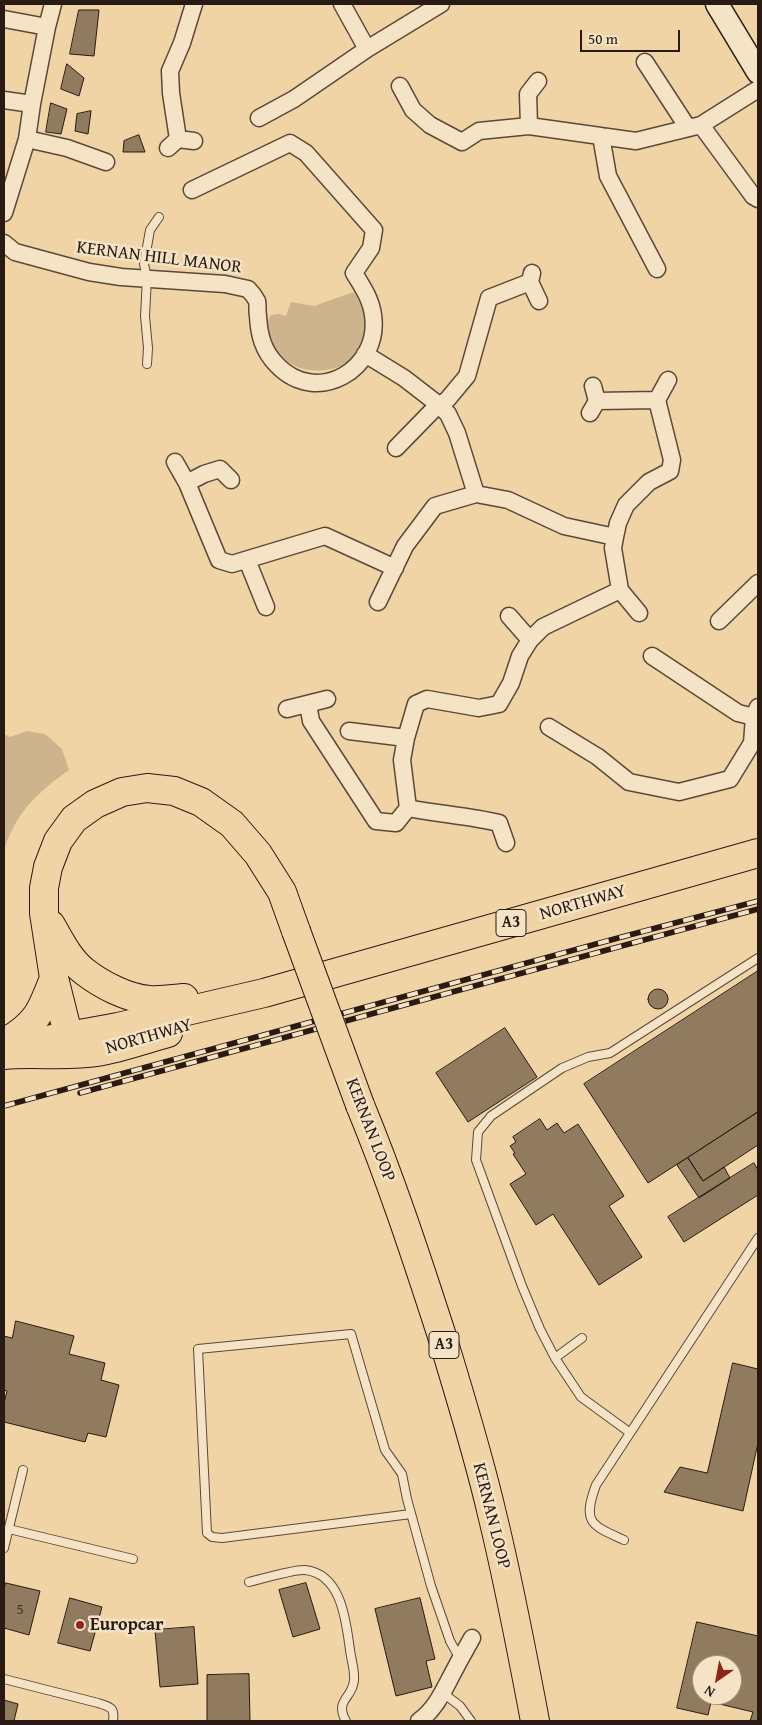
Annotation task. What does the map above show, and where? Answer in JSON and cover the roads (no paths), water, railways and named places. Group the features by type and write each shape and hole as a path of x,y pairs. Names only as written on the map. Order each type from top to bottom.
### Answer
{"highway":[{"name":"KERNAN LOOP","path":"44,912 44,888 48,867 58,841 74,819 95,804 122,792 147,788 174,791 201,802 232,824 258,854 282,892 421,1271 460,1395 492,1513 517,1625 535,1721"},
{"name":"NORTHWAY","path":"71,1045 264,993 758,853"},
{"name":"A3","path":"44,912 67,952 84,972 128,996 150,1000 264,993"},
{"name":"A3","path":"44,912 54,978 71,1045"},
{"path":"11,1050 40,1011 54,978"},
{"name":"NORTHWAY","path":"11,1050 52,1039 71,1045 82,1043 131,1030 224,1011 264,993"}],"street":[{"path":"4,213 27,138 47,26 53,4"},
{"path":"180,143 171,93 170,71 182,43 194,4"},
{"path":"342,4 367,49"},
{"path":"258,118 294,99 367,49 441,4"},
{"path":"717,4 758,72"},
{"path":"4,19 47,26"},
{"path":"645,62 694,127 753,196 758,199"},
{"path":"529,126 528,94 538,81"},
{"path":"400,86 413,110 430,125 462,142 479,131 529,126 636,141 694,127 758,89"},
{"path":"4,100 32,104"},
{"path":"601,136 608,176 658,269"},
{"path":"27,138 67,148 106,162"},
{"name":"KERNAN HILL MANOR","path":"4,243 15,252 46,262 89,272 225,284 248,289 257,300 259,333 264,348 277,366 293,377 309,382 326,383 344,377 356,367 365,354 372,338 374,315 366,292 354,273 371,248 374,230 306,153 290,143 192,190"},
{"path":"396,448 433,410 447,400 467,376 489,298 531,276 539,301"},
{"path":"365,354 404,378 448,414 457,433 476,494"},
{"path":"640,614 620,590 613,548 618,523 626,505 649,482 670,471 672,460 657,400 668,380"},
{"path":"594,400 657,400"},
{"path":"175,462 187,483 218,560 232,564 325,536 395,568"},
{"path":"187,483 220,468 230,480"},
{"path":"378,602 405,546 435,506 476,494 508,500 564,526 615,537"},
{"path":"247,560 266,607"},
{"path":"719,620 758,583"},
{"path":"308,704 311,721 376,821 396,823 408,808 402,760 416,704 427,700 480,708 499,704 512,683 520,656 530,640 543,627 620,590"},
{"path":"506,615 530,640"},
{"path":"549,727 598,757 628,782 679,792 730,779 752,744 756,712 738,713 652,656"},
{"path":"287,709 327,700"},
{"path":"349,732 406,738"},
{"path":"408,808 431,813 478,818 499,823 506,843"},
{"path":"419,1721 427,1715 443,1693 472,1638"}],"lane":[{"path":"148,364 145,316 147,278 144,264 150,230 159,217"},
{"path":"629,1432 581,1398 554,1358 522,1286 476,1160 478,1132 491,1116 562,1068 588,1057 610,1053 758,958"},
{"path":"624,1540 598,1528 589,1516 590,1502 596,1485 758,1238"},
{"path":"411,1514 222,1538 212,1537 207,1533 198,1349 352,1334 385,1450 402,1474 431,1586 450,1641 460,1659"},
{"path":"554,1358 582,1338"},
{"path":"4,1548 23,1470"},
{"path":"9,1529 133,1559"},
{"path":"249,1582 304,1570 326,1580 335,1589 345,1617 354,1681 348,1696 342,1702 341,1714 346,1721"},
{"path":"4,1679 98,1702 111,1708 114,1713 113,1721"},
{"path":"443,1693 460,1706 471,1721"}],"railway":[{"path":"4,1106 758,901"},
{"path":"80,1093 758,909"}],"place":[{"name":"Europcar","path":"80,1625"}]}
